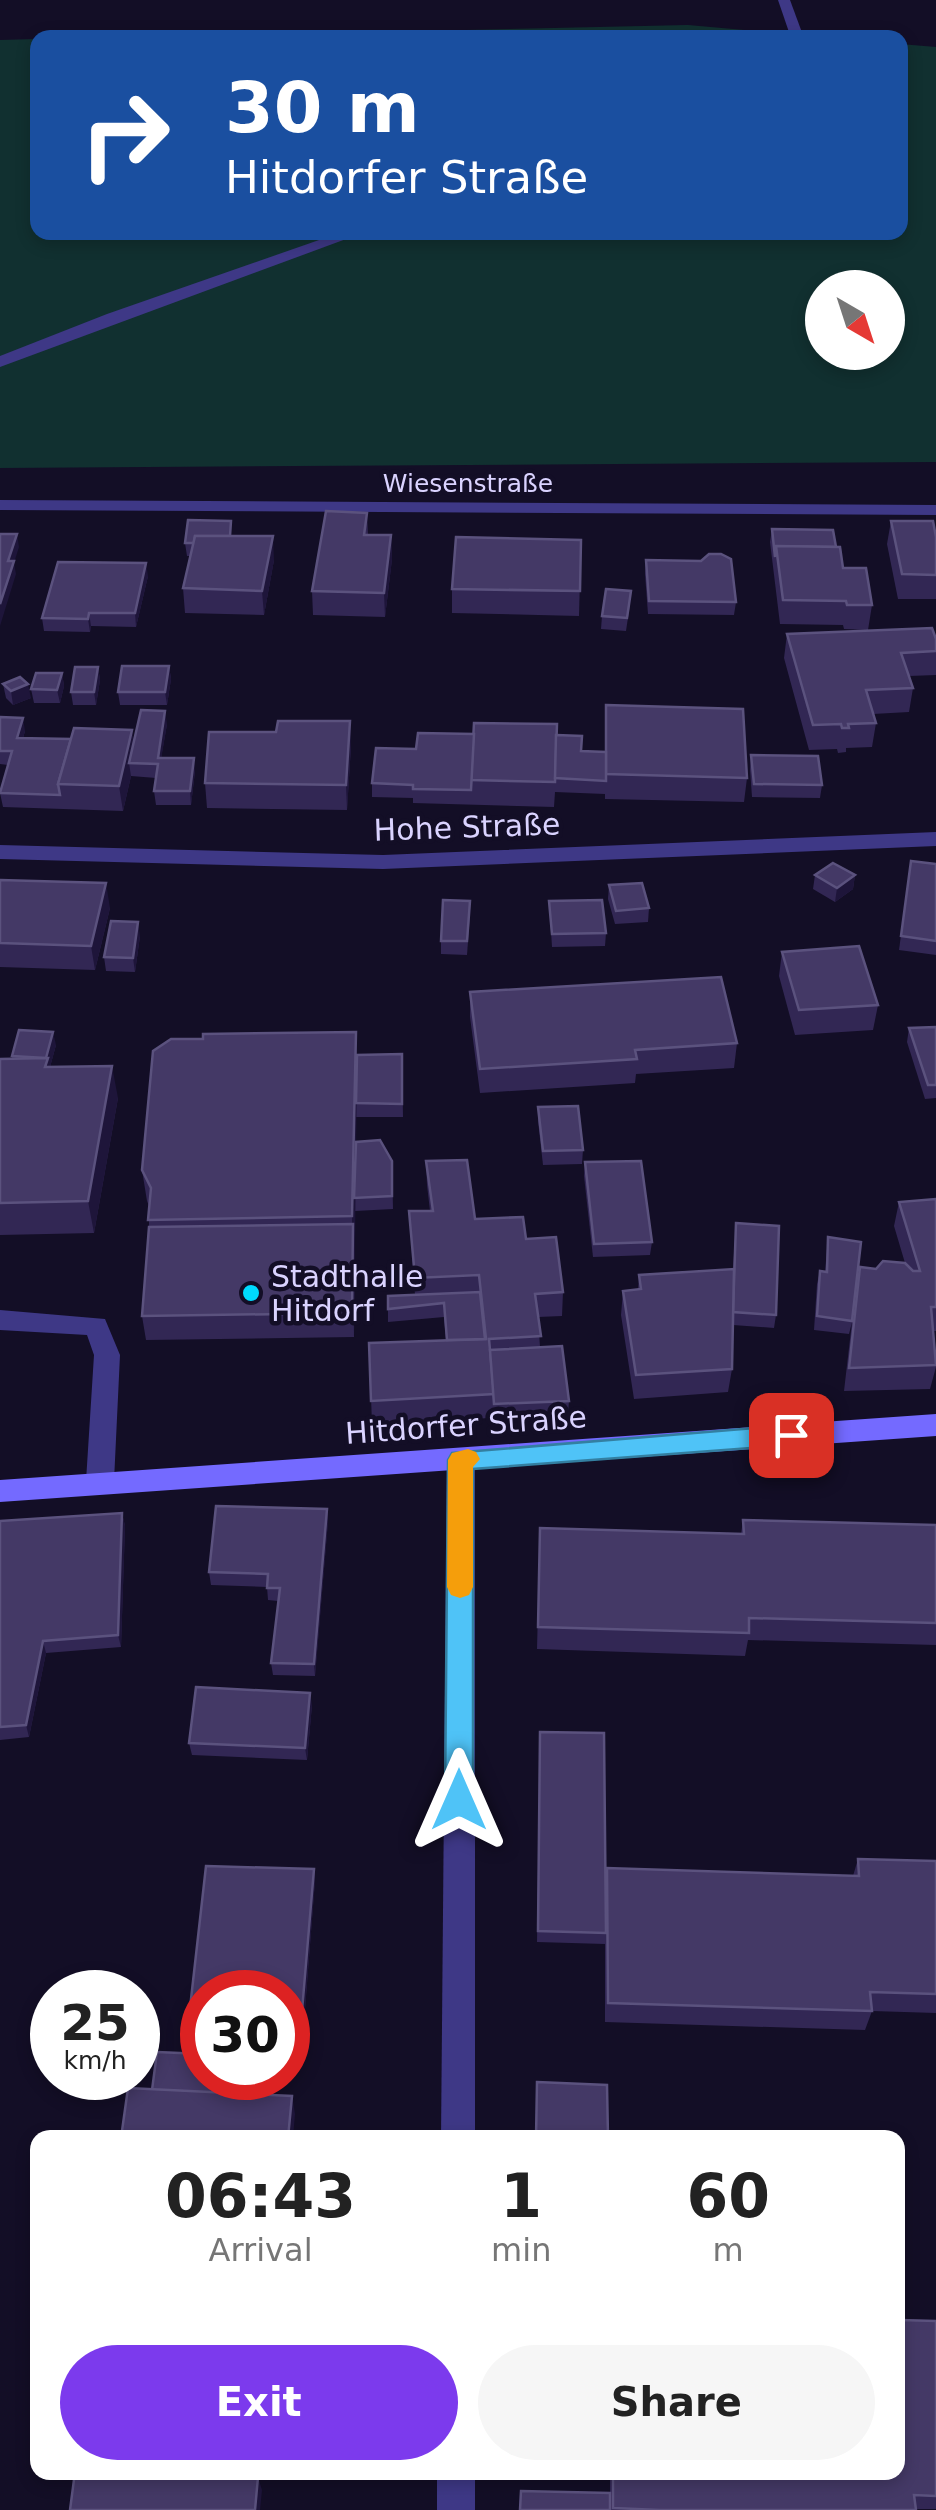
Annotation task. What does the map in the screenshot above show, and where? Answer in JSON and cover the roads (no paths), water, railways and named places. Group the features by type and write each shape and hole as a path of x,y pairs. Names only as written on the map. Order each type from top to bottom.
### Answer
{"street":[{"path":"784,0 795,30"},
{"path":"0,362 113,317 335,240"},
{"name":"Wiesenstraße","path":"0,504 936,510"},
{"name":"Hohe Straße","path":"0,852 383,862 936,839"},
{"path":"0,1320 96,1326 108,1355 100,1482"},
{"name":"Hitdorfer Straße","path":"0,1491 936,1425"},
{"path":"458,2130 460,1460"},
{"path":"456,2480 456,2510"}],"place":[{"name":"Stadthalle Hitdorf","path":"251,1293"}]}
